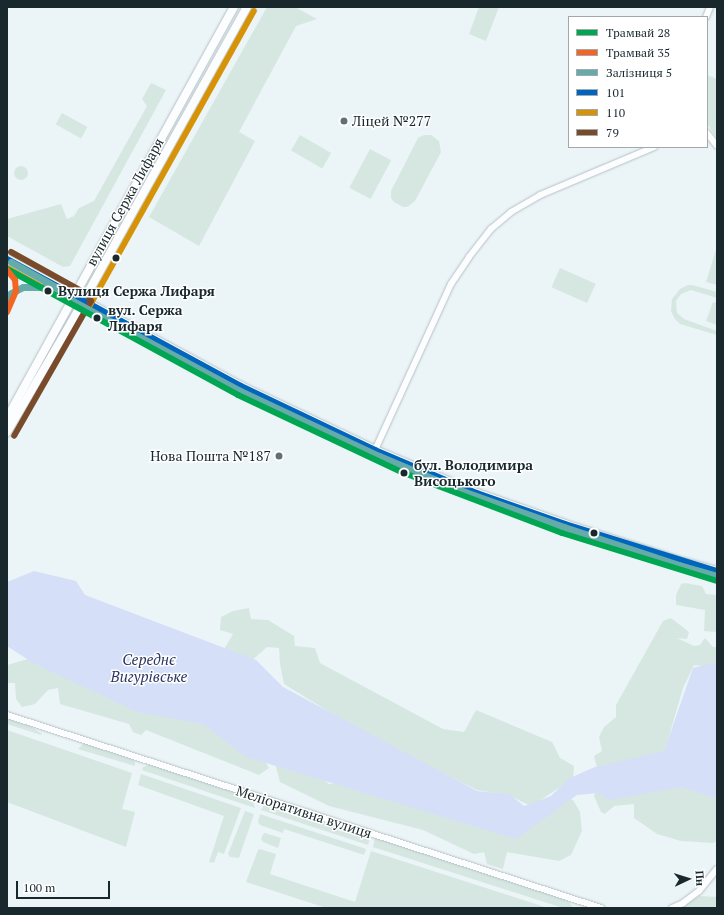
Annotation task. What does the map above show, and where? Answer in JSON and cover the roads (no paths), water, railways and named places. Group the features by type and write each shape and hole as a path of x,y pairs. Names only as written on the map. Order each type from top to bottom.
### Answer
{"street":[{"name":"вулиця Сержа Лифаря","path":"7,418 73,296 234,7"},
{"name":"вулиця Сержа Лифаря","path":"7,432 83,301 247,7"},
{"path":"708,134 717,146"},
{"path":"375,450 451,284 469,257 491,229 511,212 540,195 652,148"},
{"path":"7,260 241,386 375,450 477,492 536,514 618,542 717,571"},
{"name":"Меліоративна вулиця","path":"7,715 601,908"},
{"path":"672,908 683,903 700,891 717,869"}],"water":[{"name":"Середнє Вигурівське","path":"34,571 76,581 85,595 256,660 283,687 477,791 509,794 524,806 551,796 570,778 595,767 664,751 693,668 717,662 717,799 682,787 609,800 597,793 577,795 516,839 246,757 203,724 137,712 33,663 7,646 7,582"}],"tram line":[{"name":"28","path":"7,269 238,395 404,473 562,533 717,581"},
{"name":"35","path":"7,270 15,280 16,291 7,312"}],"rail line":[{"name":"5","path":"11,262 56,287"},
{"name":"5","path":"7,298 11,293 23,287 47,287 240,391 379,456 465,492 564,527 717,576"}],"place":[{"name":"Ліцей №277","path":"344,121"},
{"name":"Вулиця Сержа Лифаря","path":"48,291"},
{"name":"вул. Сержа Лифаря","path":"97,318"},
{"name":"Нова Пошта №187","path":"279,456"},
{"name":"бул. Володимира Висоцького","path":"404,473"}]}
